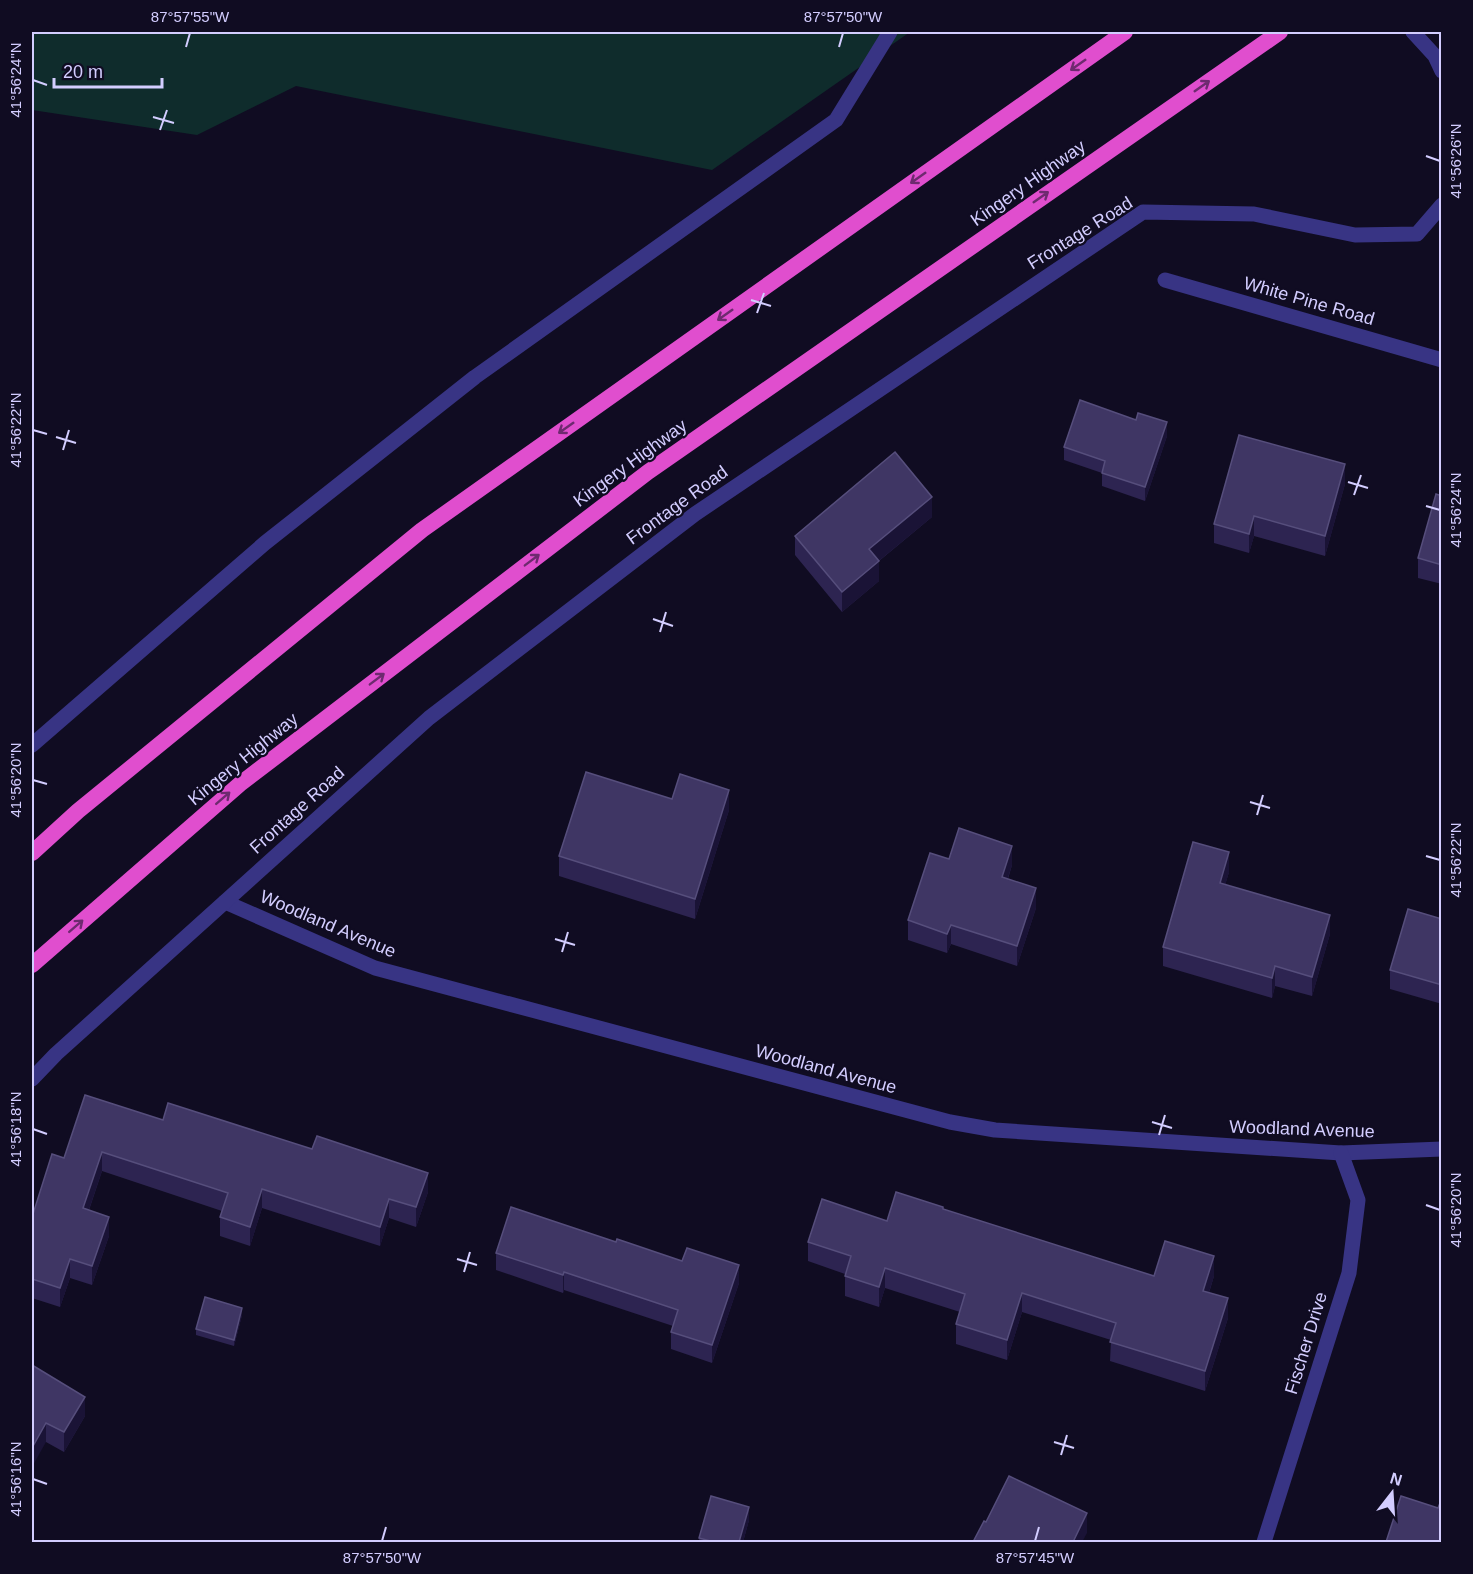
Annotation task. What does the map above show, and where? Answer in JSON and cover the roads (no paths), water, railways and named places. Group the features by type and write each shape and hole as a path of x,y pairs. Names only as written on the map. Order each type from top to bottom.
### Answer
{"highway":[{"path":"32,853 78,811 422,530 1125,32"},
{"name":"Kingery Highway","path":"32,965 240,784 648,472 1280,32"}],"street":[{"path":"32,745 265,543 475,377 836,120 890,32"},
{"path":"1413,32 1435,56 1442,71"},
{"name":"Frontage Road","path":"32,1079 56,1054 429,717 695,514 1143,212 1254,214 1355,235 1417,234 1442,205"},
{"name":"White Pine Road","path":"1165,280 1442,360"},
{"name":"Woodland Avenue","path":"225,902 375,968 950,1122 995,1130 1341,1153 1442,1149"},
{"name":"Fischer Drive","path":"1264,1542 1349,1273 1358,1200 1341,1153"}]}
